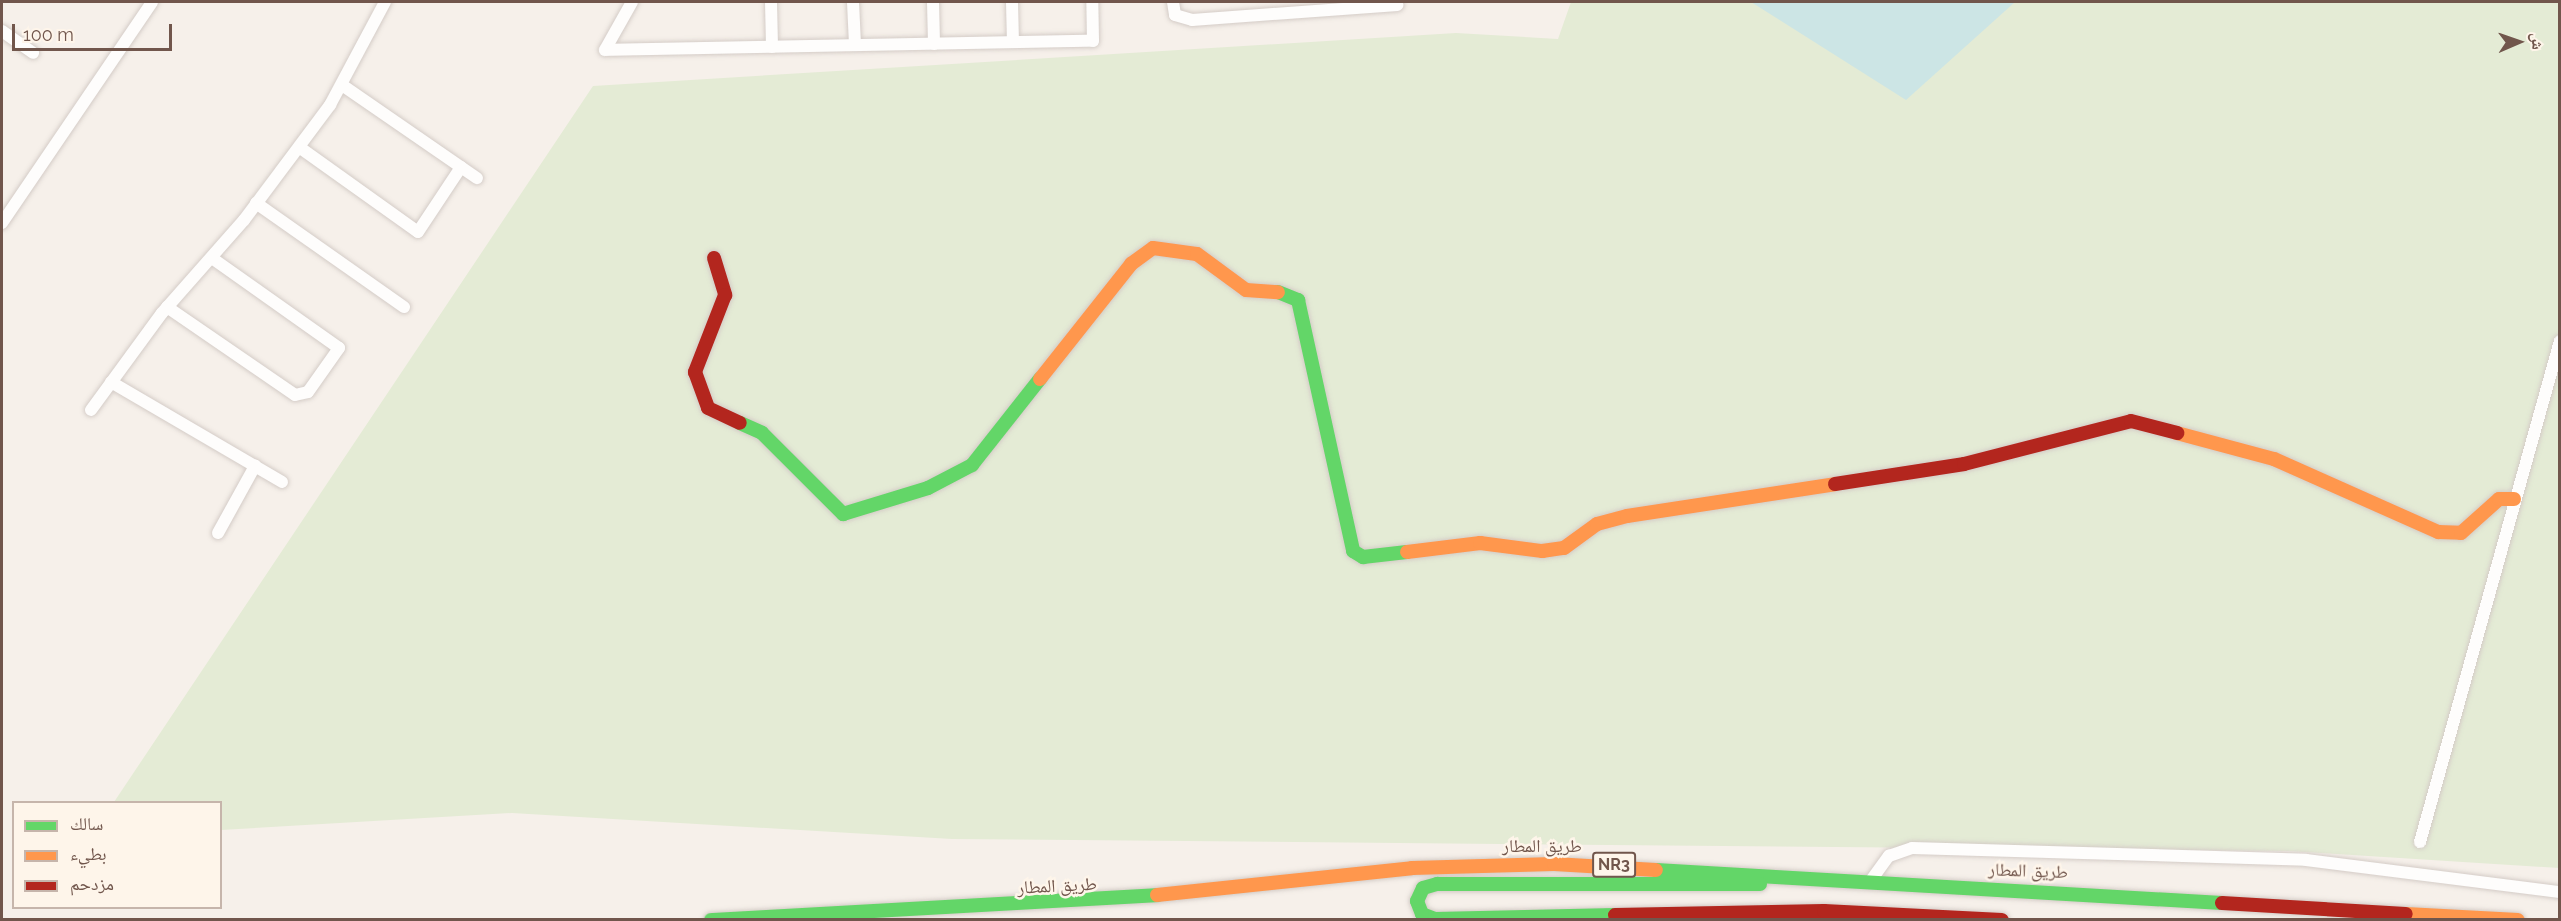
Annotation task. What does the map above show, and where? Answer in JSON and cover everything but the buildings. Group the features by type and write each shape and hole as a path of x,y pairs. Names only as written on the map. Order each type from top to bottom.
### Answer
{"main road":[{"path":"714,258 725,295 695,372 708,408 762,432 843,514 928,488 972,465 1131,264 1153,248 1197,254 1246,290 1284,292 1298,300 1348,537 1353,551 1363,557 1480,543 1542,551 1564,548 1597,524 1627,516 1964,464 2132,421 2274,459 2438,532 2461,533 2499,499 2514,499"},
{"name":"طريق المطار","path":"711,920 1105,902 1483,864 1872,879 1952,887 2518,920"},
{"path":"1952,887 1437,884 1423,888 1417,901 1422,914 1435,919 1824,911 2002,920"},
{"path":"1936,920 1990,920"}],"street":[{"path":"2,223 152,2"},
{"path":"91,411 166,307 212,258 299,147 342,85 385,2"},
{"path":"632,2 605,50 1093,41 1092,2"},
{"path":"771,2 772,47"},
{"path":"854,2 855,45"},
{"path":"933,2 934,44"},
{"path":"1012,2 1013,42"},
{"path":"1173,2 1181,18 1252,15 1356,5 1397,5"},
{"path":"1252,2 1252,15"},
{"path":"2,31 33,53"},
{"path":"342,85 477,178"},
{"path":"299,147 418,232 461,167"},
{"path":"256,203 404,308"},
{"path":"166,307 295,395 308,392 339,348 212,258"},
{"path":"2420,842 2559,340"},
{"path":"111,382 282,482"},
{"path":"218,533 255,466"},
{"path":"1872,879 1889,856 1912,848 2306,860 2559,892"}],"green space":[{"path":"1571,2 2559,2 2559,868 2289,851 952,839 512,813 222,830 222,801 115,801 593,86 1456,33 1558,39"}],"water":[{"path":"1751,2 2015,2 1906,100"}],"traffic: fast":[{"path":"1278,292 1298,300 1353,551 1363,557 1407,552"},
{"path":"740,423 762,433 843,514 928,488 972,465 1040,379"},
{"path":"1656,870 2222,903"},
{"path":"1615,915 1435,919 1422,914 1417,901 1423,888 1437,884 1760,884"},
{"path":"711,920 1157,895"}],"traffic: slow":[{"path":"1040,379 1131,264 1153,248 1197,254 1246,290 1278,292"},
{"path":"2177,433 2274,459 2438,532 2461,533 2499,499 2514,499"},
{"path":"1407,552 1480,543 1542,551 1564,548 1597,524 1627,516 1835,484"},
{"path":"1157,895 1412,868 1554,864 1656,870"},
{"path":"2406,914 2518,920"}],"traffic: jam":[{"path":"714,258 725,295 695,372 708,408 740,423"},
{"path":"1835,484 1964,464 2131,421 2177,433"},
{"path":"2222,903 2406,914"},
{"path":"1615,915 1824,911 2002,920"}]}
